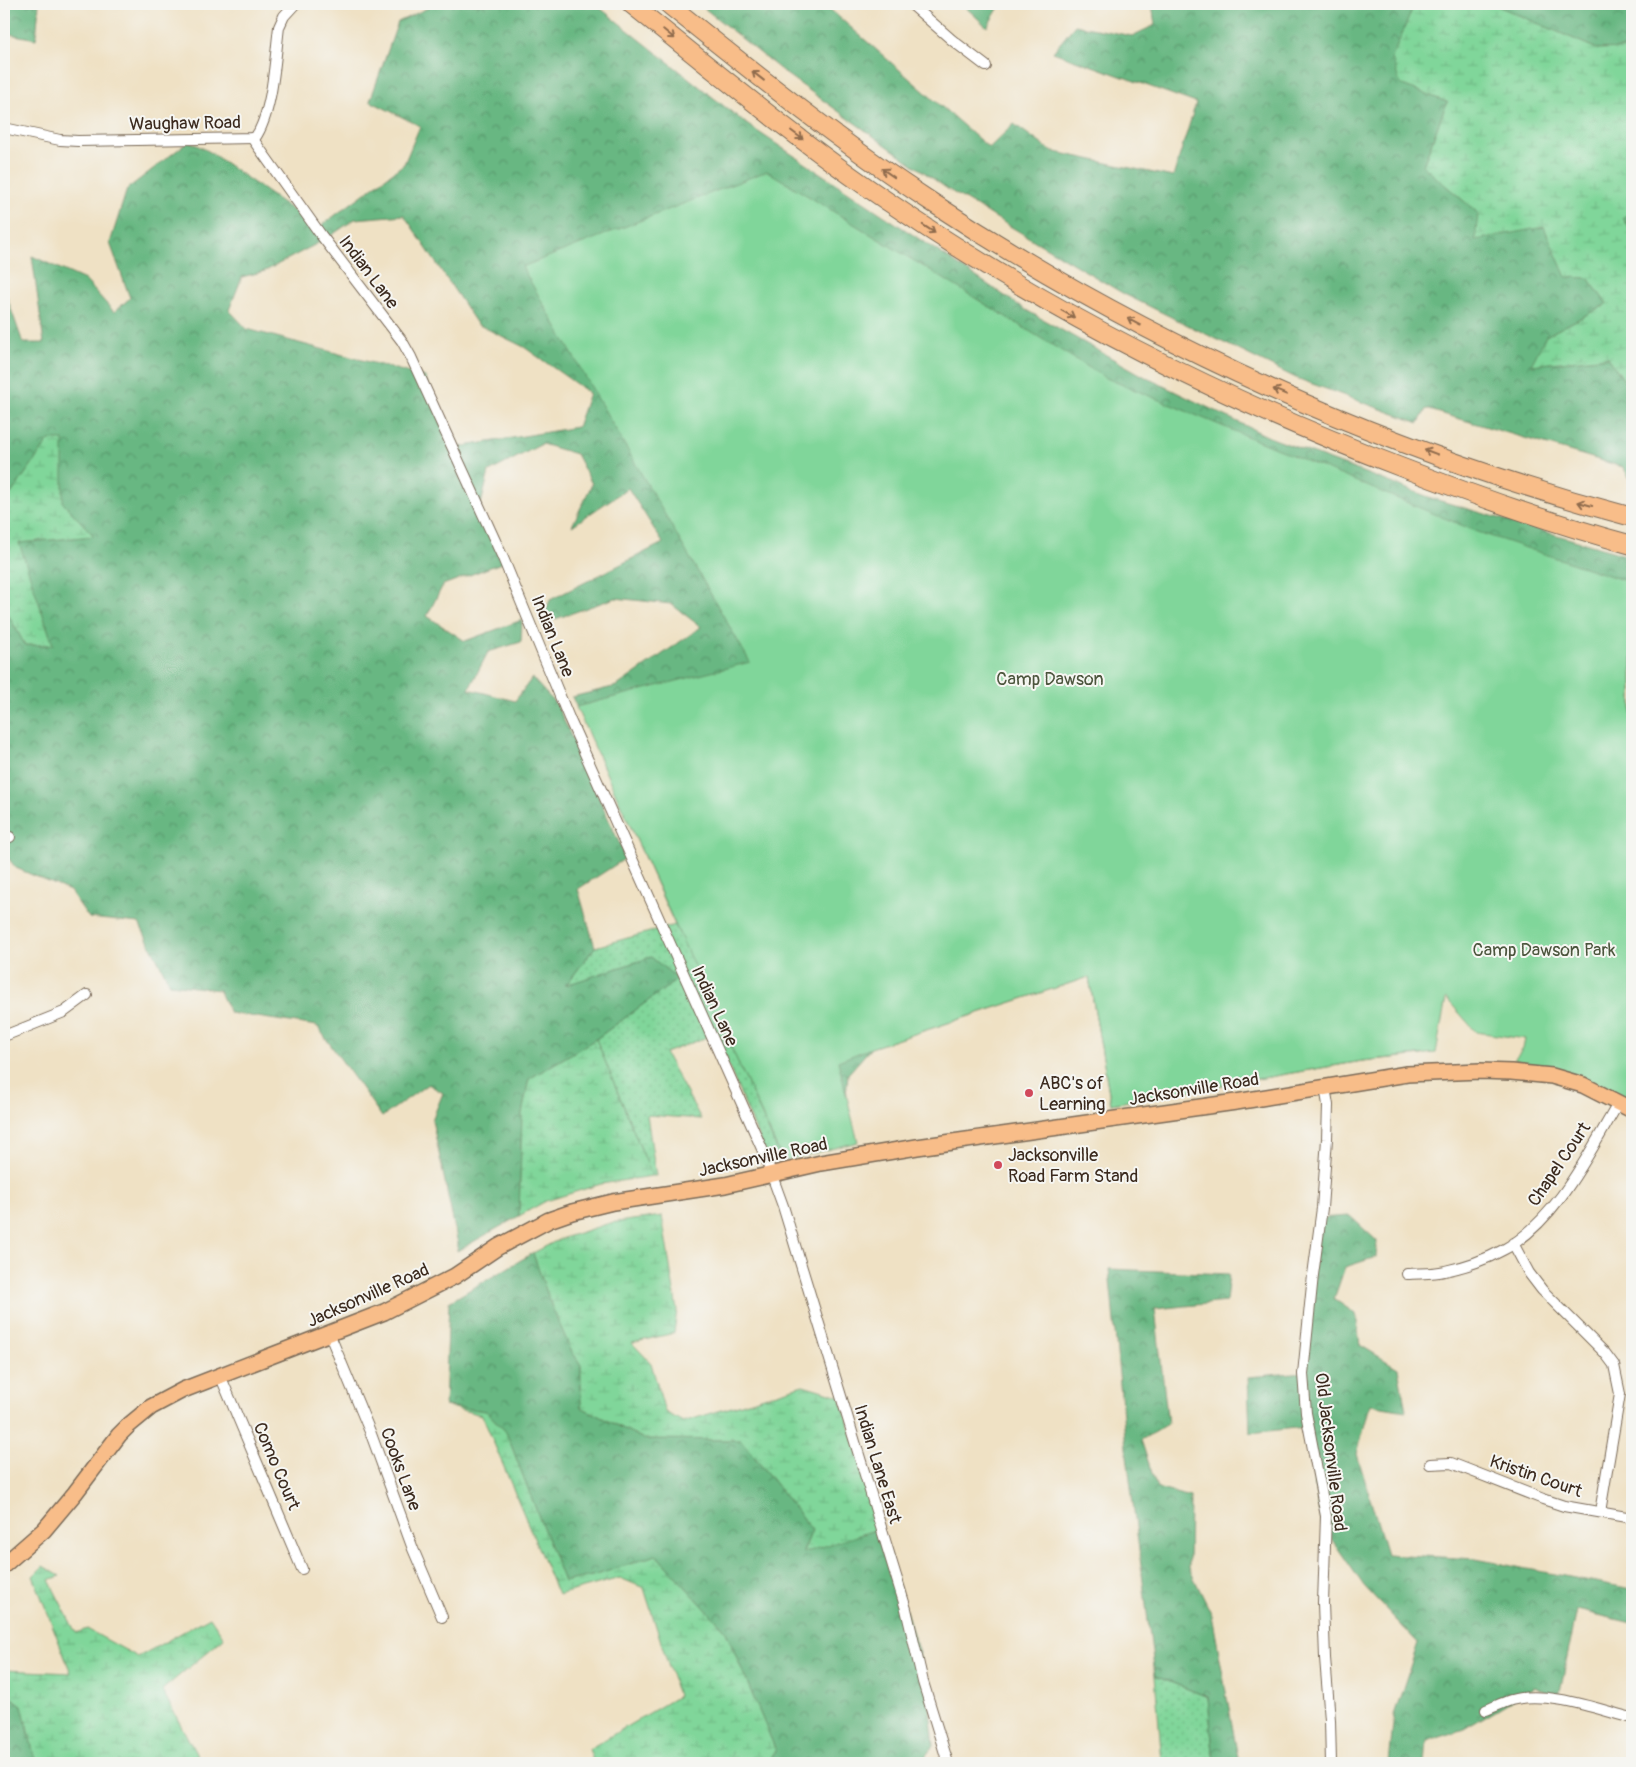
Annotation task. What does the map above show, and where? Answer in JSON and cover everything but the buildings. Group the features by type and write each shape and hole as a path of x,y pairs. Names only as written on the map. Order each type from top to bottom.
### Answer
{"highway":[{"path":"631,4 779,122 884,199 992,269 1103,333 1218,390 1358,450 1502,504 1572,528 1632,545"},
{"path":"668,4 793,103 898,179 1005,248 1122,315 1228,368 1382,434 1510,481 1632,516"}],"main road":[{"name":"Jacksonville Road","path":"4,1565 44,1530 119,1435 151,1407 166,1398 220,1375 384,1312 455,1276 498,1247 527,1231 572,1212 613,1202 684,1192 772,1175 821,1163 912,1148 1236,1102 1407,1074 1480,1071 1552,1076 1575,1083 1619,1102 1632,1110"}],"street":[{"name":"Waughaw Road","path":"4,128 60,140 78,141 255,138 260,131 265,117 279,27 284,16 295,4"},
{"path":"911,4 952,40 986,66"},
{"name":"Indian Lane","path":"252,138 321,236 402,341 422,378 496,541 569,718 760,1144 772,1175"},
{"path":"4,1036 64,1012 87,995"},
{"name":"Old Jacksonville Road","path":"1325,1087 1328,1104 1328,1139 1303,1374 1306,1413 1326,1516 1323,1603 1331,1763"},
{"name":"Chapel Court","path":"1407,1274 1444,1271 1472,1263 1503,1250 1525,1235 1546,1215 1570,1184 1619,1102"},
{"name":"Indian Lane East","path":"772,1175 906,1608 923,1682 948,1763"},
{"path":"1513,1243 1529,1273 1542,1290 1605,1353 1614,1366 1620,1394 1618,1415 1600,1512"},
{"name":"Cooks Lane","path":"329,1333 371,1434 413,1549 442,1617"},
{"name":"Como Court","path":"220,1375 302,1570"},
{"name":"Kristin Court","path":"1430,1464 1451,1463 1564,1506 1632,1518"},
{"path":"1486,1710 1512,1700 1537,1698 1566,1702 1632,1718"}],"green space":[{"path":"4,4 39,4 36,39 4,33"},
{"path":"436,4 595,4 748,125 1026,310 1149,379 1269,437 1434,499 1632,557 1632,739 1477,699 1423,1055 1362,1061 1111,1104 1089,977 871,1048 848,1074 842,1140 688,950 572,697 617,686 701,627 671,604 615,598 541,624 550,600 663,543 628,488 572,526 592,484 576,454 542,444 489,472 479,512 504,562 443,585 427,616 465,641 522,620 521,642 488,652 469,689 515,701 532,678 557,705 626,858 578,889 595,947 566,985 651,957 678,979 596,1039 529,1079 522,1114 519,1216 457,1251 458,1244 432,1120 443,1093 428,1084 382,1117 317,1026 230,1013 219,990 170,984 139,923 89,918 70,891 16,868 4,853 4,615 8,614 25,645 53,645 18,543 93,536 63,503 49,440 11,494 4,490 4,457 9,427 4,410 4,289 23,343 44,343 32,256 85,280 114,312 130,298 110,243 127,189 189,141 210,152 318,228 404,164 420,126 370,101 398,22","holes":["404,215 477,324 524,347 589,393 577,427 453,448 425,377 247,329 229,310 242,277 265,271 326,239 355,219"]},
{"path":"699,4 824,4 989,148 1014,124 1051,151 1173,177 1196,103 1053,52 1075,25 1132,36 1155,25 1152,4 1417,4 1414,5 1400,84 1447,102 1423,166 1478,213 1544,226 1566,276 1588,278 1607,304 1546,336 1532,365 1608,357 1632,392 1632,482 1623,467 1426,409 1419,423 1296,378 1124,294 949,190 786,74"},
{"path":"962,4 1001,4 987,27"},
{"path":"1493,4 1632,4 1632,48 1597,49"},
{"path":"1493,4 1597,49 1632,48 1632,209 1623,218 1632,233 1632,392 1608,357 1531,365 1546,336 1607,304 1588,278 1566,277 1544,227 1475,240 1478,213 1423,166 1447,102 1400,84 1392,58 1414,5"},
{"name":"Camp Dawson","path":"767,171 1106,378 1478,532 1632,583 1632,1101 1604,1086 1575,1075 1514,1060 1523,1049 1525,1039 1476,1032 1446,998 1436,1053 1362,1061 1111,1104 1089,977 871,1048 838,1061 858,1142 783,1161 576,707 750,662 522,267"},
{"path":"1632,209 1632,233 1623,218"},
{"path":"4,410 9,427 4,457"},
{"path":"49,440 63,440 63,503 94,536 19,543 53,645 25,645 8,614 4,615 4,490 11,494"},
{"path":"675,925 779,1154 767,1157 715,1034 665,1053 701,1119 647,1115 656,1176 652,1176 596,1039 677,979 566,985 595,947"},
{"path":"596,1039 652,1176 601,1184 546,1201 519,1216 522,1114 529,1079"},
{"path":"662,1216 677,1310 674,1333 632,1343 651,1363 665,1412 683,1422 803,1385 840,1396 881,1528 803,1553 812,1530 741,1440 644,1439 581,1407 581,1365 571,1350 552,1307 533,1253 560,1239 610,1223"},
{"path":"1350,1216 1377,1241 1376,1257 1345,1267 1334,1299 1356,1314 1360,1345 1398,1368 1406,1411 1370,1405 1357,1454 1387,1554 1476,1559 1632,1589 1632,1623 1577,1610 1559,1696 1534,1687 1464,1729 1427,1741 1425,1763 1389,1763 1394,1715 1418,1643 1364,1586 1321,1524 1305,1427 1250,1433 1248,1377 1304,1372 1318,1218"},
{"path":"533,1253 552,1307 571,1350 581,1365 581,1407 644,1439 741,1440 812,1530 803,1552 881,1528 926,1677 934,1745 920,1763 768,1763 776,1751 725,1630 656,1555 597,1575 564,1582 506,1432 486,1411 445,1406 449,1302"},
{"path":"1109,1269 1229,1274 1226,1302 1155,1309 1168,1424 1141,1440 1157,1488 1190,1497 1189,1568 1212,1615 1239,1763 1214,1763 1208,1697 1155,1676 1126,1448"},
{"path":"445,1406 486,1411 506,1432 564,1582 597,1575 656,1555 725,1630 776,1751 768,1763 594,1763 589,1749 678,1696 644,1588 620,1578 558,1595 482,1415"},
{"path":"43,1566 60,1576 49,1580 76,1633 87,1629 138,1657 210,1617 224,1638 162,1690 201,1763 36,1763 22,1705 4,1692 4,1670 71,1673 33,1576"},
{"path":"1155,1676 1208,1697 1214,1763 1162,1763"},
{"path":"4,1692 22,1705 36,1763 4,1763"}],"place":[{"name":"ABC's of Learning","path":"1029,1093"},
{"name":"Jacksonville Road Farm Stand","path":"998,1165"}],"park label":[{"name":"Camp Dawson Park","path":"1544,950"}]}
